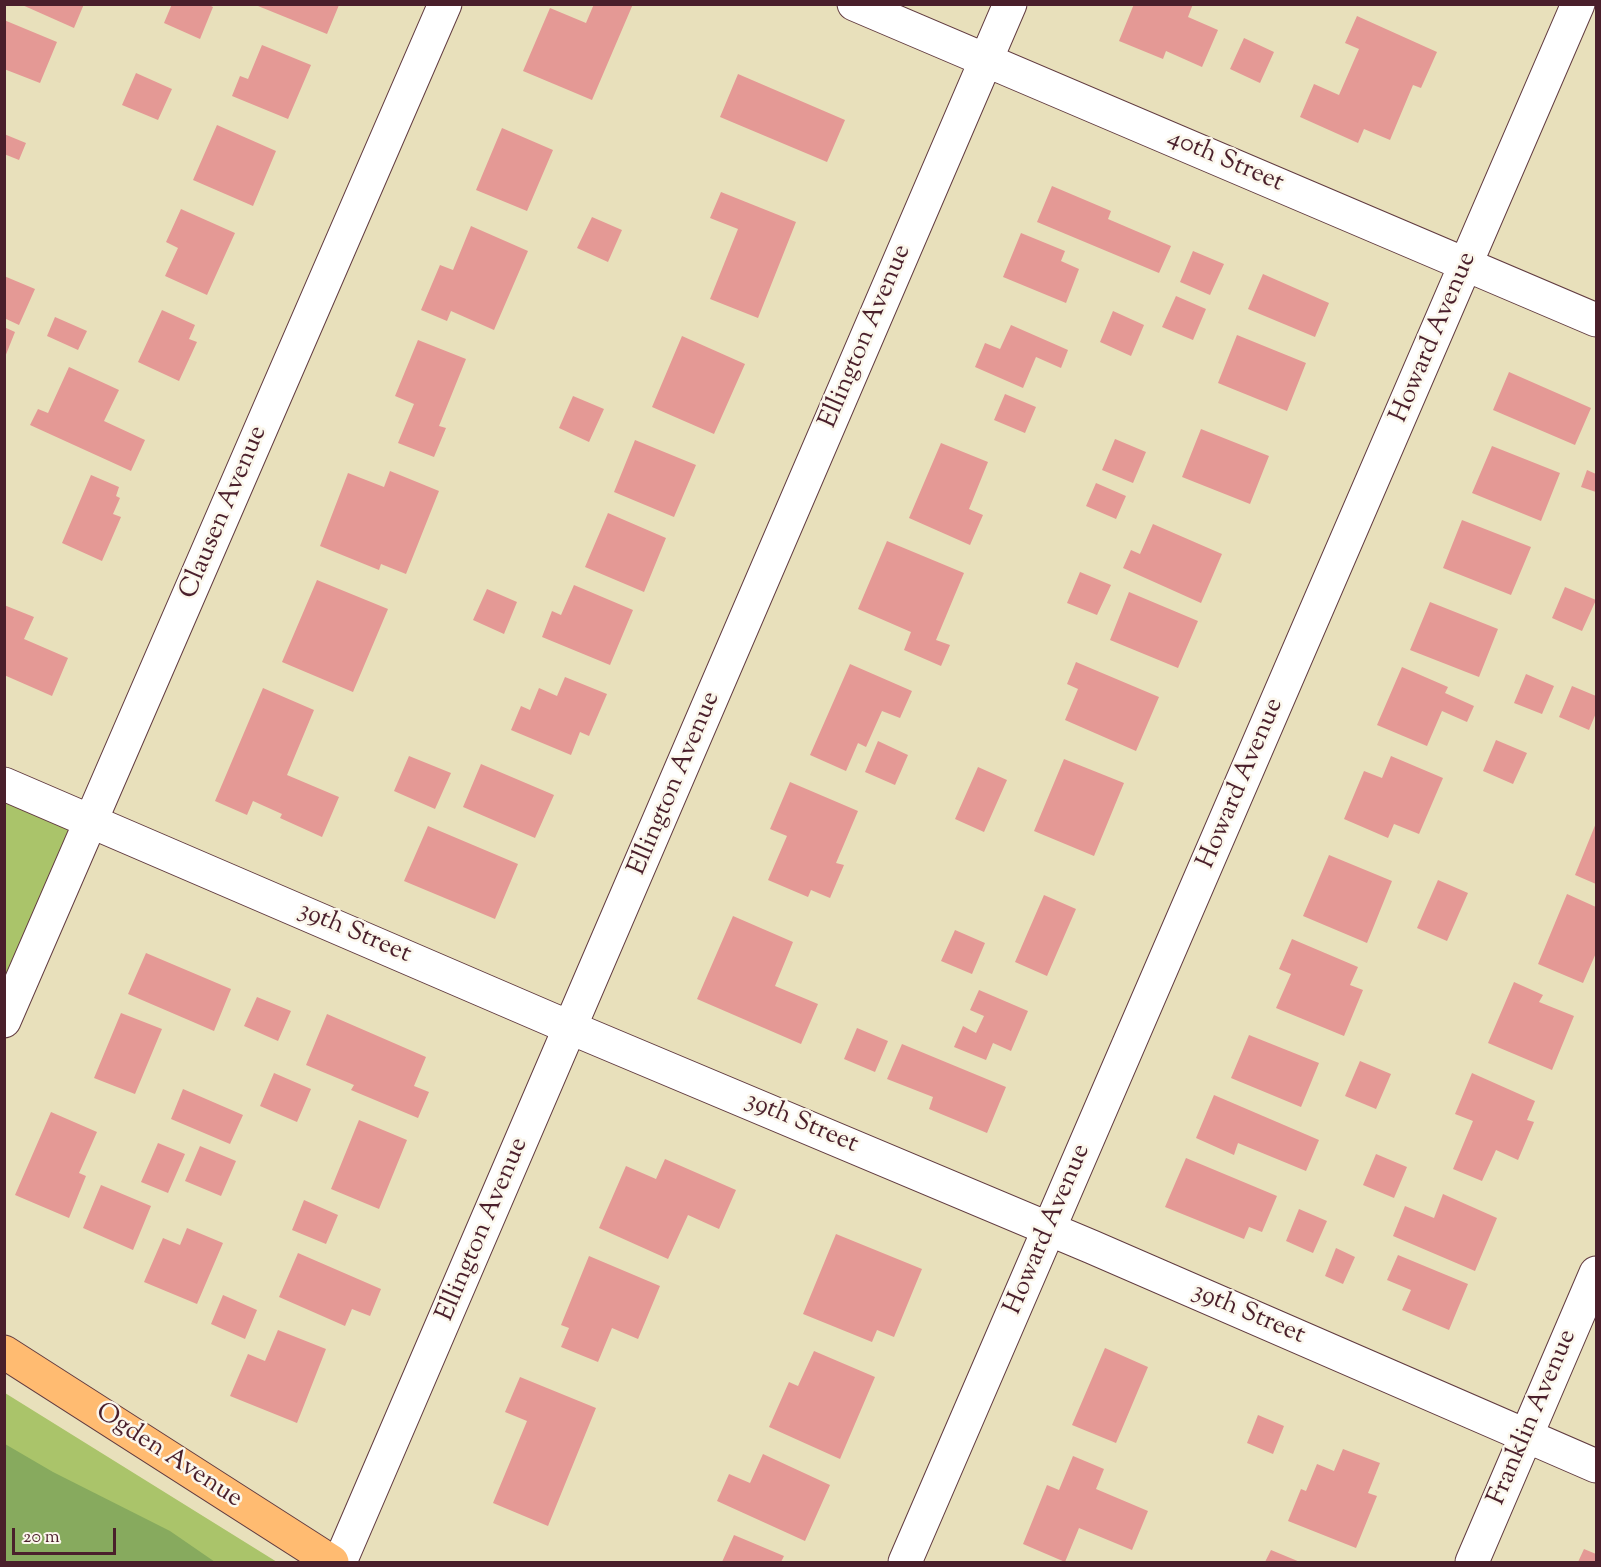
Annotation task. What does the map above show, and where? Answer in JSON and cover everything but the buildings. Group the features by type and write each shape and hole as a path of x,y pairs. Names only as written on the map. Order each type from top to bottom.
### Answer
{"main road":[{"name":"Ogden Avenue","path":"4,1352 332,1563"}],"street":[{"name":"Clausen Avenue","path":"4,1021 445,4"},
{"name":"40th Street","path":"854,4 1596,320"},
{"name":"Ellington Avenue","path":"340,1563 1010,4"},
{"name":"Howard Avenue","path":"905,1563 1578,4"},
{"name":"39th Street","path":"4,784 571,1028 1049,1229 1596,1466"},
{"name":"Franklin Avenue","path":"1472,1563 1596,1273"}],"green space":[{"path":"5,796 73,825 5,982"},
{"path":"5,1393 277,1562 5,1562"},
{"path":"5,1444 53,1472 170,1531 215,1562 5,1562"}]}
